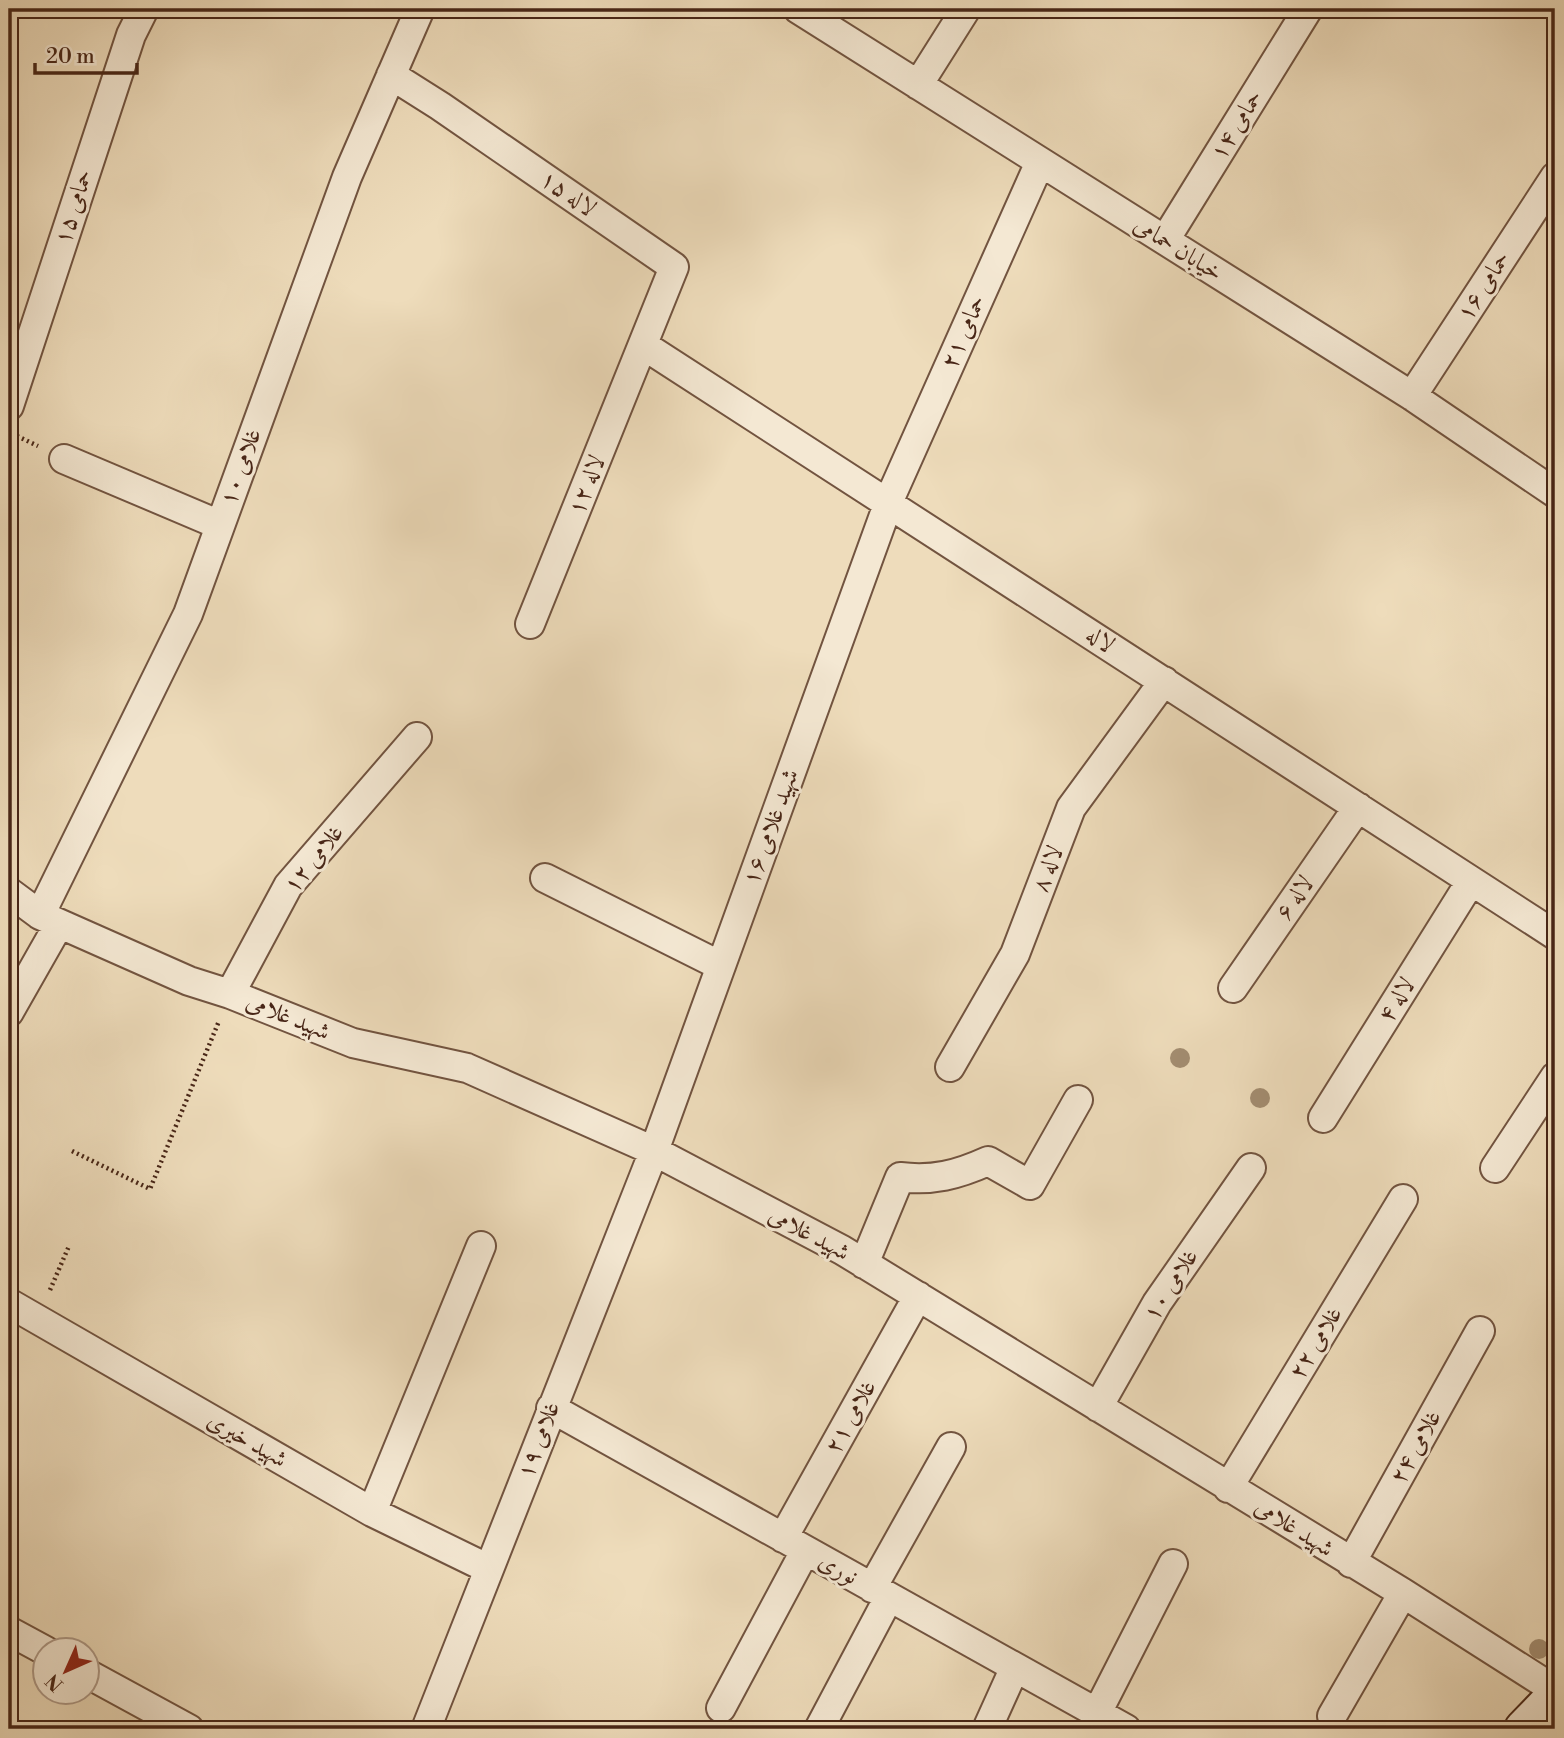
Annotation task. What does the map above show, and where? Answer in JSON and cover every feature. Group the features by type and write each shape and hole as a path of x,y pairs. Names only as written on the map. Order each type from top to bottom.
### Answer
{"street":[{"name":"حمامی ۱۵","path":"9,406 131,35 144,9"},
{"name":"غلامی ۱۰","path":"9,1012 188,614 347,177 420,9"},
{"name":"خیابان حمامی","path":"798,9 1412,396 1555,493"},
{"path":"918,85 966,9"},
{"name":"حمامی ۱۴","path":"1165,240 1308,9"},
{"name":"لاله ۱۵","path":"391,75 674,267 643,345"},
{"name":"حمامی ۲۱","path":"889,503 1040,162"},
{"name":"حمامی ۱۶","path":"1412,396 1555,177"},
{"name":"لاله","path":"643,345 1555,935"},
{"name":"لاله ۱۲","path":"530,624 643,345"},
{"path":"64,458 220,525"},
{"name":"شهید غلامی ۱۶","path":"654,1151 889,503"},
{"name":"لاله ۸","path":"950,1067 1015,954 1071,808 1164,681"},
{"name":"غلامی ۱۲","path":"230,994 288,886 417,737"},
{"name":"لاله ۶","path":"1233,988 1358,807"},
{"path":"545,878 721,966"},
{"name":"لاله ۴","path":"1323,1118 1471,881"},
{"name":"شهید غلامی","path":"9,892 49,920 189,981 230,994 353,1043 467,1068 654,1151 918,1296 1403,1593 1555,1690"},
{"path":"1494,1168 1555,1077"},
{"path":"864,1264 900,1177 953,1177 988,1161 1030,1185 1078,1100"},
{"name":"غلامی ۱۹","path":"426,1729 654,1151"},
{"name":"غلامی ۱۰","path":"1098,1407 1157,1303 1251,1168"},
{"name":"غلامی ۲۲","path":"1228,1488 1404,1199"},
{"path":"372,1512 481,1246"},
{"name":"غلامی ۲۱","path":"721,1708 794,1544 918,1296"},
{"name":"شهید خیری","path":"9,1303 372,1512 489,1569"},
{"name":"غلامی ۲۴","path":"1351,1563 1480,1331"},
{"name":"نوری","path":"551,1408 1015,1667 1109,1723"},
{"path":"819,1729 951,1447"},
{"path":"1109,1723 1173,1564"},
{"path":"1332,1716 1403,1593"},
{"path":"9,1632 32,1644"},
{"path":"987,1729 1015,1667"},
{"path":"102,1682 189,1729"},
{"path":"1524,1729 1555,1697"}],"path":[{"path":"72,1151 150,1189 230,994"},
{"path":"38,1320 69,1246"}]}
